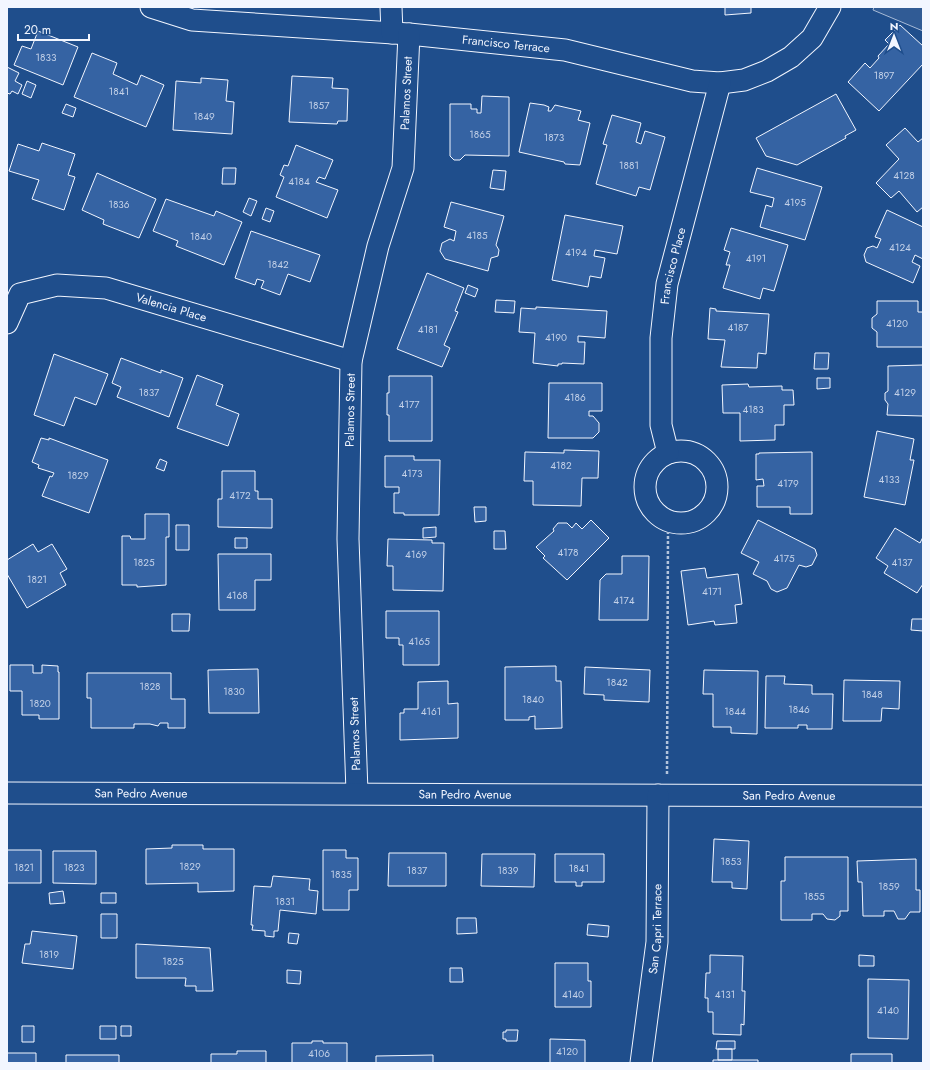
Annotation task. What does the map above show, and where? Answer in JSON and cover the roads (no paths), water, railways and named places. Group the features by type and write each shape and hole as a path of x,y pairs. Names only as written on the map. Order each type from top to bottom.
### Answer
{"street":[{"name":"Francisco Terrace","path":"151,7 192,20 400,34 565,50 692,81 720,83 744,80 767,71 791,57 812,38 830,7"},
{"name":"Palamos Street","path":"357,792 348,539 351,360 378,246 403,168 400,34 391,7"},
{"name":"Francisco Place","path":"668,452 661,425 661,338 667,284 720,83"},
{"name":"Valencia Place","path":"7,323 20,294 57,285 106,288 351,360"},
{"path":"680,450 692,452 703,457 712,466 716,477 716,495 708,511 698,519 687,523 674,522 663,518 654,511 648,502 645,490 645,478 650,467 658,458 668,452 680,450"},
{"name":"San Pedro Avenue","path":"7,792 357,792 923,796"},
{"name":"San Capri Terrace","path":"641,1063 657,942 658,795"}]}
